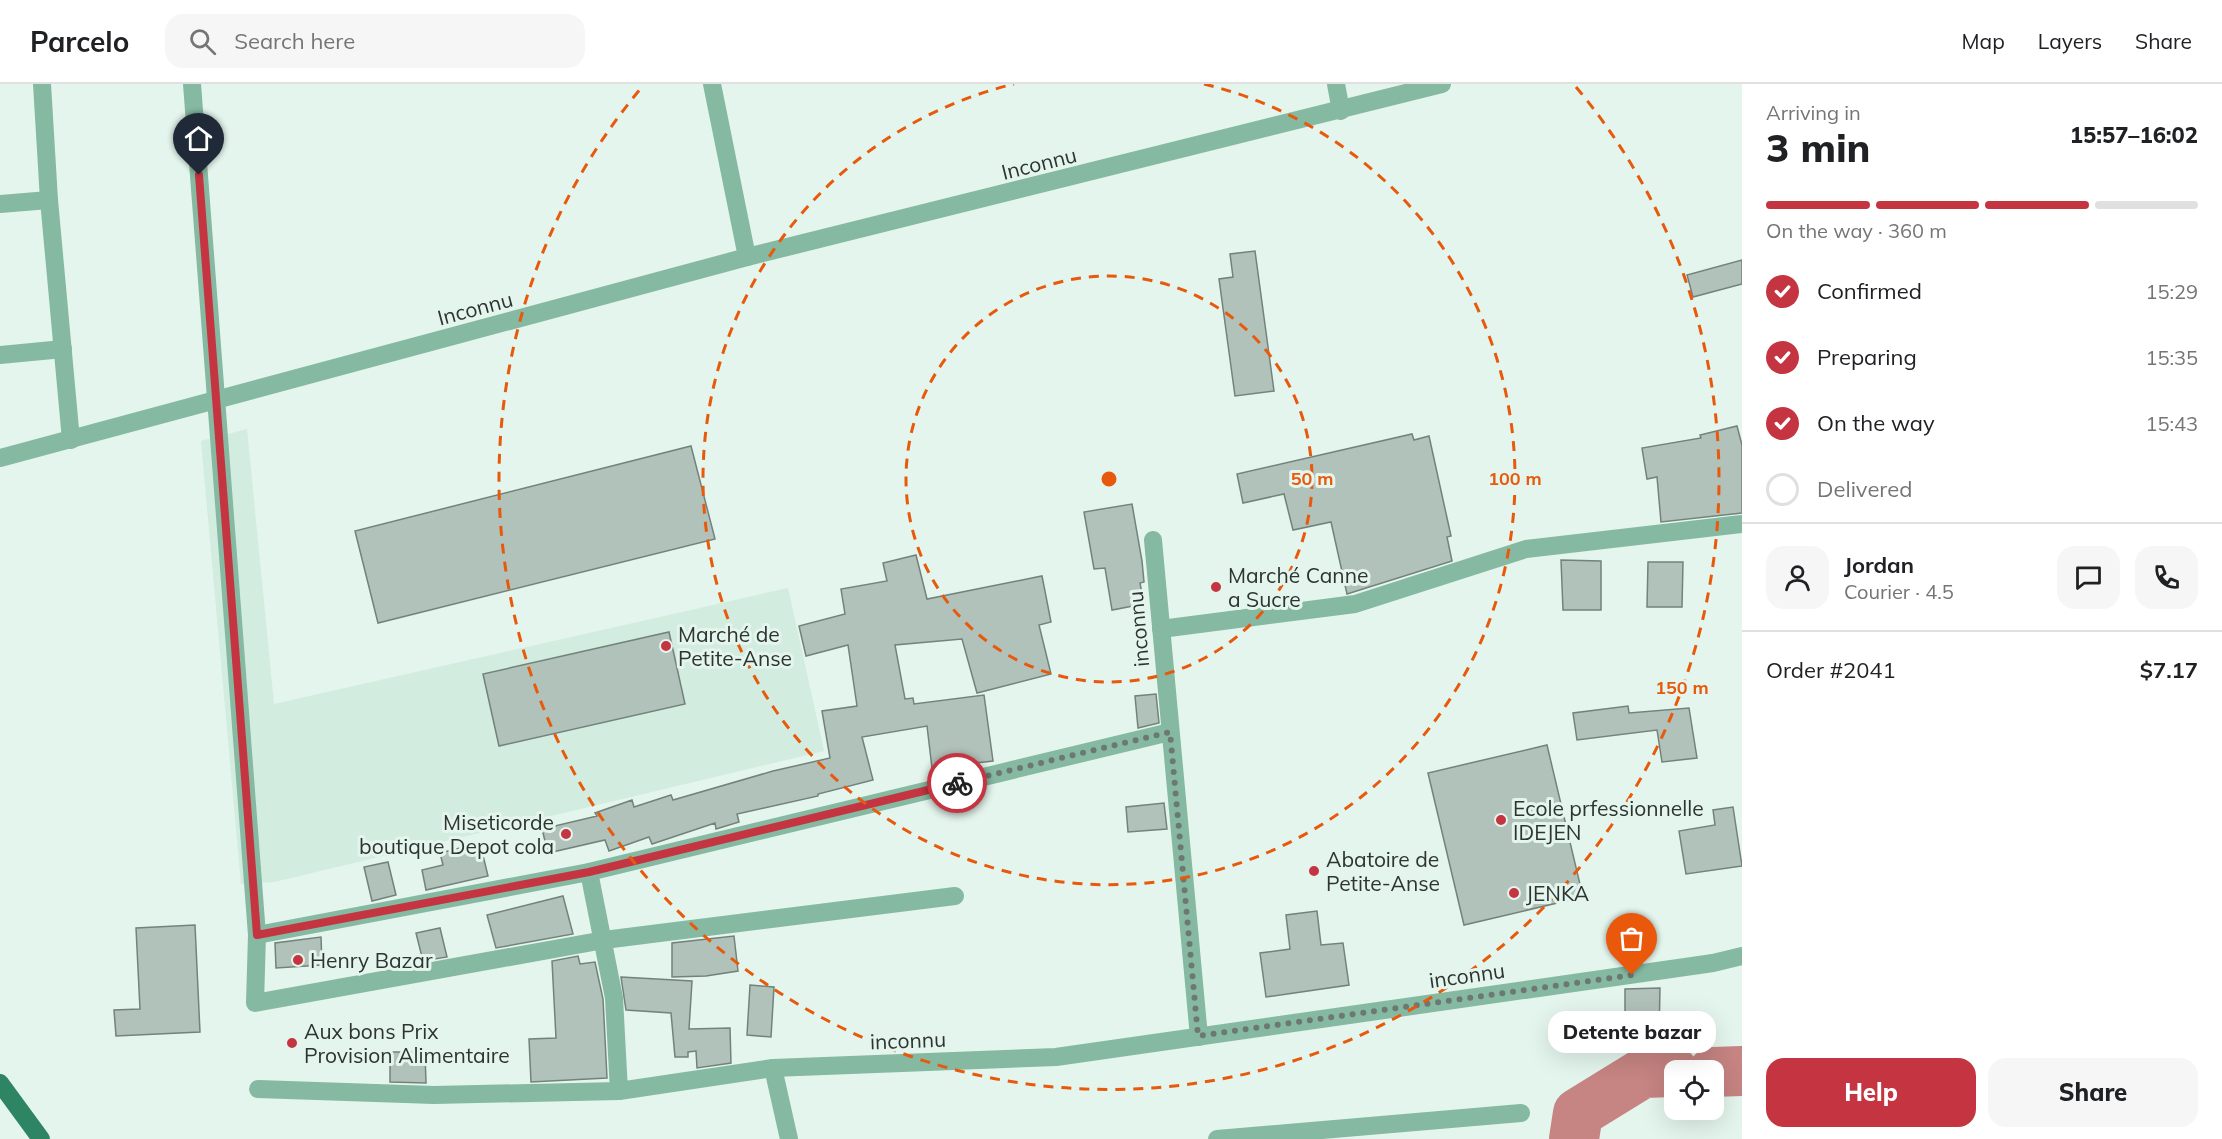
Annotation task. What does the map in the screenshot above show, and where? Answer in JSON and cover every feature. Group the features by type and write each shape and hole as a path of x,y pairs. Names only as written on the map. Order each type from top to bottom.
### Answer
{"main road":[{"path":"0,1083 41,1139"}],"street":[{"path":"42,84 49,200 72,440"},
{"path":"192,84 257,935 255,1003 604,940 955,896"},
{"path":"712,84 747,257"},
{"path":"1336,84 1341,111"},
{"name":"Inconnu","path":"0,458 747,257 1341,111 1442,84"},
{"path":"0,204 49,200"},
{"path":"0,355 63,349"},
{"path":"1161,628 1355,604 1526,549 1742,524"},
{"name":"inconnu","path":"1152,540 1198,1036"},
{"path":"257,935 589,872 1170,732"},
{"path":"589,872 614,998 619,1090"},
{"name":"inconnu","path":"258,1089 434,1095 619,1090 773,1068 1056,1057 1713,963 1742,956"},
{"path":"773,1068 789,1139"},
{"path":"1217,1139 1521,1113"}],"shaded area":[{"name":"Marché de Petite-Anse","path":"247,429 274,704 788,588 824,751 274,882 241,884 201,441"}],"building":[{"path":"1255,251 1274,391 1235,396 1219,279 1233,277 1230,254"},
{"path":"1742,260 1742,284 1693,297 1687,275"},
{"path":"1737,426 1742,445 1742,513 1661,522 1657,477 1647,479 1642,448 1701,438 1700,435"},
{"path":"1412,434 1414,440 1429,436 1451,536 1447,537 1452,561 1347,594 1331,522 1293,530 1284,494 1243,503 1237,474"},
{"path":"691,446 715,539 378,623 355,531"},
{"path":"1132,504 1142,561 1144,582 1140,583 1144,604 1112,610 1105,568 1094,569 1084,512"},
{"path":"916,555 927,599 1042,576 1051,622 1039,625 1051,674 977,693 962,639 895,645 905,699 913,698 914,704 984,695 993,761 932,768 927,726 862,737 873,780 818,794 818,796 737,814 739,822 716,829 715,823 652,844 649,837 609,851 605,840 548,853 542,829 597,816 595,813 632,800 634,807 671,795 673,800 773,771 830,758 822,711 857,706 848,645 806,656 799,626 845,614 841,589 887,581 883,563"},
{"path":"1561,560 1601,561 1601,610 1563,610"},
{"path":"1648,562 1683,562 1682,607 1647,607"},
{"path":"669,632 685,704 499,746 483,674"},
{"path":"1156,694 1159,723 1138,728 1135,696"},
{"path":"1628,706 1629,713 1689,708 1697,758 1662,762 1657,730 1577,740 1573,713"},
{"path":"1547,745 1583,897 1464,925 1428,773"},
{"path":"1164,803 1167,829 1128,832 1126,807"},
{"path":"1733,807 1742,866 1686,874 1679,831 1715,825 1713,810"},
{"path":"480,843 488,876 426,890 422,870 443,865 440,853"},
{"path":"388,862 396,895 372,901 364,867"},
{"path":"563,896 573,934 496,948 487,915"},
{"path":"1317,911 1321,945 1343,943 1349,985 1266,997 1260,953 1290,949 1286,915"},
{"path":"195,925 200,1032 116,1036 114,1010 140,1009 136,928"},
{"path":"440,928 447,957 423,961 416,933"},
{"path":"734,936 738,971 706,976 672,977 672,943"},
{"path":"321,937 322,965 276,968 275,943"},
{"path":"578,956 580,964 595,962 603,999 607,1078 531,1082 529,1039 556,1038 552,961"},
{"path":"621,977 692,981 689,1029 730,1028 731,1063 697,1068 696,1051 688,1052 688,1057 675,1057 671,1013 626,1010"},
{"path":"750,985 774,987 771,1037 747,1035"},
{"path":"1660,988 1659,1036 1625,1035 1625,989"},
{"path":"390,1052 425,1052 426,1083 390,1082"}],"waterway":[{"path":"1724,1072 1742,1071"},
{"path":"1574,1139 1578,1113 1643,1073 1664,1072"}],"way so far":[{"path":"957,783 1170,732 1198,1036 1632,975"}],"place":[{"name":"Marché Canne a Sucre","path":"1216,587"},
{"name":"Marché de Petite-Anse","path":"666,646"},
{"name":"Ecole prfessionnelle IDEJEN","path":"1501,820"},
{"name":"Miseticorde boutique Depot cola","path":"566,834"},
{"name":"Abatoire de Petite-Anse","path":"1314,871"},
{"name":"JENKA","path":"1514,893"},
{"name":"Henry Bazar","path":"298,960"},
{"name":"Detente bazar","path":"1632,975"},
{"name":"Aux bons Prix Provision Alimentaire","path":"292,1043"}],"route":[{"path":"199,175 257,935 589,872 957,783"}]}
